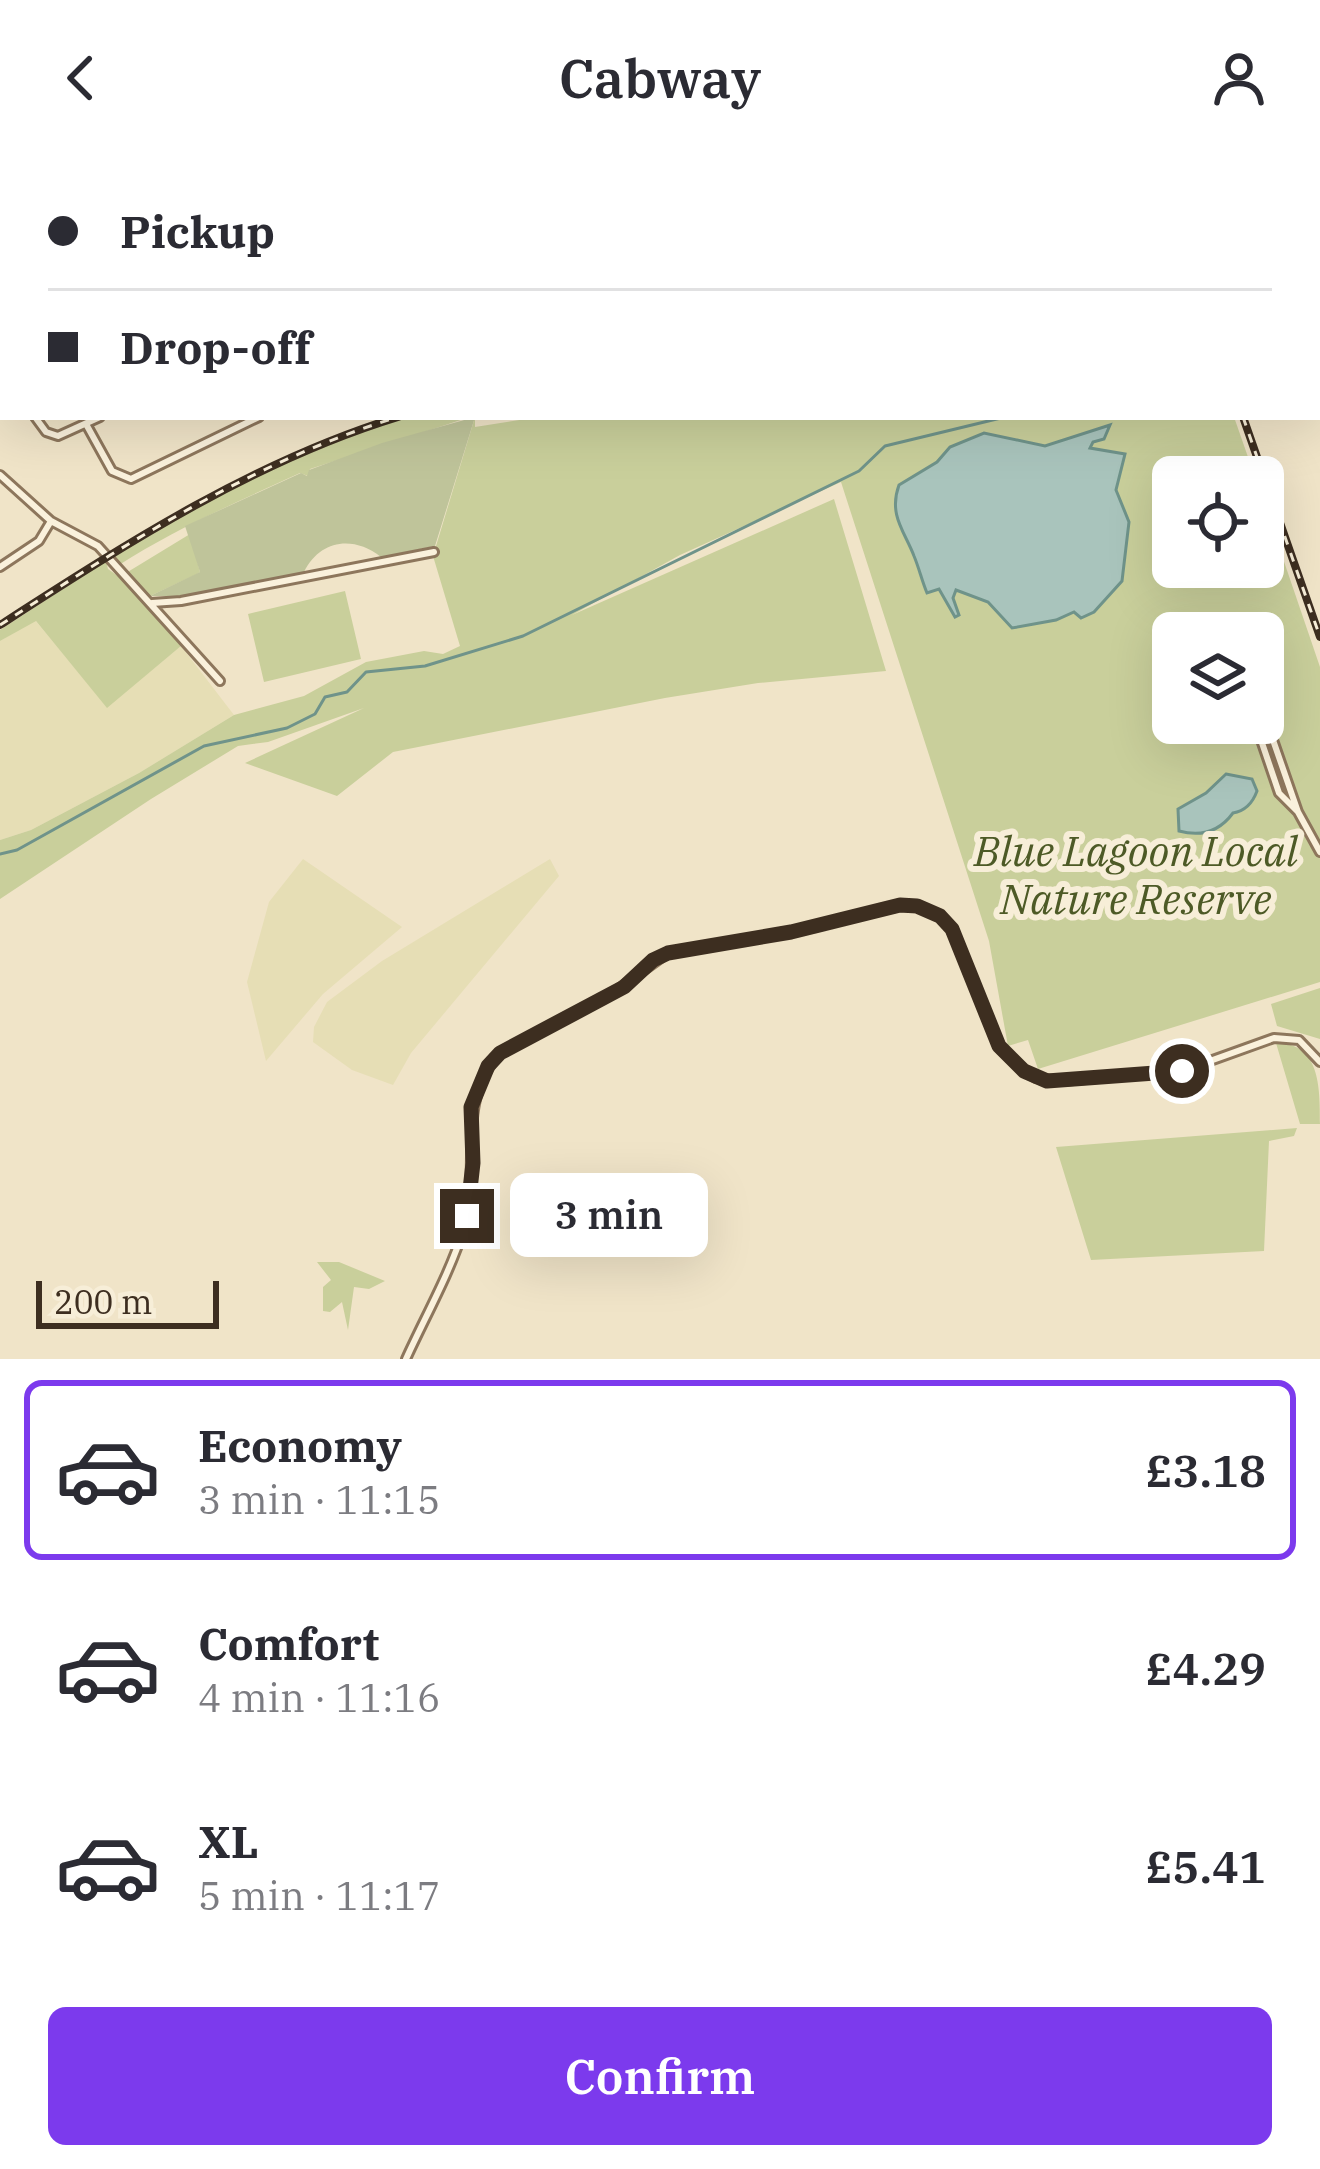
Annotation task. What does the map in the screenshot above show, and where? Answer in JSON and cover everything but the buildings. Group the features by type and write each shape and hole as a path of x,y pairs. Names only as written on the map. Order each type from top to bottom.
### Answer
{"street":[{"path":"38,420 51,436 94,420"},
{"path":"86,424 112,471 130,479 253,420"},
{"path":"0,476 51,521 96,544 220,681"},
{"path":"0,568 39,541 51,521"},
{"path":"152,602 434,552"},
{"path":"1298,812 1279,793 1263,736 1273,740 1298,812 1320,852"},
{"path":"406,1359 462,1234 473,1163 471,1107 488,1066 500,1053 624,987 653,960 668,953 791,932 900,905 917,906 940,916 952,929 999,1046 1036,1078 1062,1081 1182,1071 1274,1038 1299,1040 1320,1061"}],"shaded area":[{"path":"35,620 107,707 181,646 234,715 139,773 31,830 0,840 0,641"},
{"path":"303,859 402,927 323,994 266,1061 247,982 269,902"},
{"path":"550,859 559,876 411,1053 393,1085 352,1070 313,1042 314,1027 327,1002 382,961"}],"green space":[{"path":"397,420 461,420 310,469 308,476 300,473 119,565 110,558 254,478"},
{"name":"Blue Lagoon Local Nature Reserve","path":"474,420 475,427 520,420 1235,420 1248,456 1152,456 1152,588 1284,588 1284,562 1320,667 1320,982 1038,1069 1028,1040 1008,1046 989,941 841,482 680,555 572,615 834,499 886,671 758,683 665,698 393,752 337,796 245,763 364,708 268,742 238,746 0,899 0,840 31,830 139,773 234,715 304,696 366,662 424,651 443,654 460,646 433,556"},
{"path":"474,420 435,546 381,557 359,546 338,544 319,553 304,572 185,596 150,596 200,572 185,526 301,473 307,476 309,470 382,443"},
{"path":"190,534 197,574 150,596 126,573"},
{"path":"106,561 108,569 181,646 107,708 36,621 0,641 0,630"},
{"path":"345,591 361,659 264,682 248,614"},
{"path":"1320,988 1320,1039 1277,1026 1271,1004"},
{"path":"1276,1043 1291,1045 1309,1059 1318,1082 1320,1124 1300,1124"},
{"path":"1297,1128 1294,1136 1269,1141 1264,1251 1091,1260 1056,1147"},
{"path":"317,1262 339,1262 385,1281 369,1289 354,1287 348,1330 342,1302 330,1312 323,1311 323,1287 331,1280"}],"water":[{"path":"1110,425 1104,439 1090,448 1125,454 1116,490 1129,522 1122,581 1094,612 1081,618 1074,612 1012,628 988,602 956,590 953,598 959,615 955,617 939,589 927,593 899,523 899,485 937,462 950,447 984,433 1045,446"},
{"path":"1226,774 1252,779 1257,791 1251,802 1209,831 1179,831 1178,809"}],"waterway":[{"path":"0,854 17,850 204,746 287,728 315,714 325,697 347,692 366,672 425,666 523,636 859,471 885,446 993,420"}],"railway":[{"path":"0,625 192,507 293,457 389,420"},
{"path":"1244,420 1320,637"}],"route":[{"path":"467,1216 473,1163 471,1107 478,1084 500,1053 624,987 653,960 668,953 791,932 900,905 930,910 952,929 999,1046 1024,1071 1047,1081 1062,1081 1182,1071"}]}
